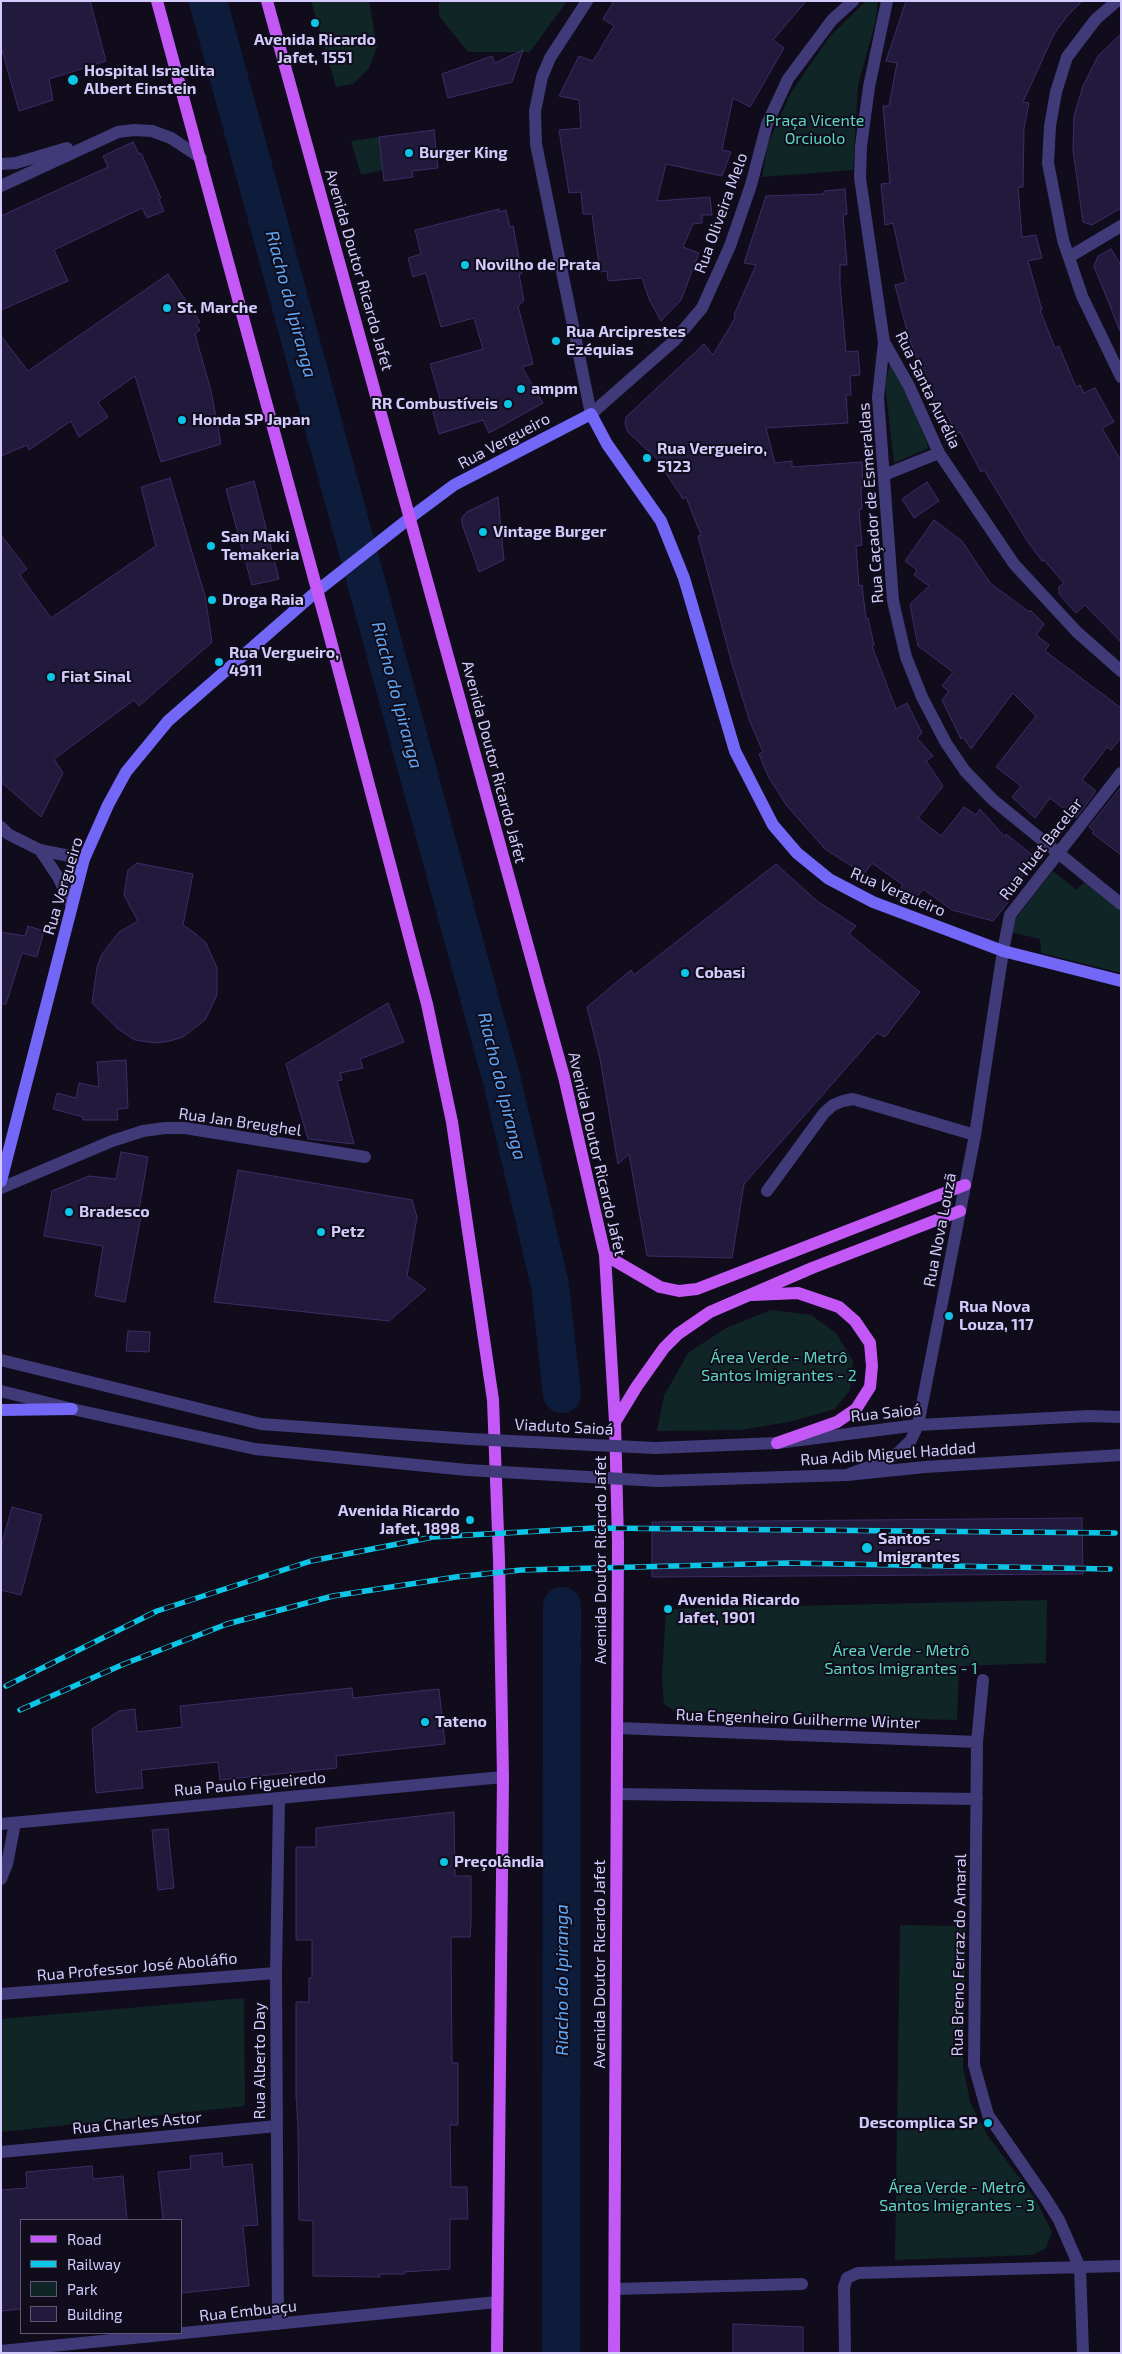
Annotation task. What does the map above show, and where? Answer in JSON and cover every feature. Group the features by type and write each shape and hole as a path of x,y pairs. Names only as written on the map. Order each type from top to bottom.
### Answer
{"main road":[{"path":"157,1 201,158 427,1004 452,1122 493,1400 499,1560 503,1777 497,2353"},
{"name":"Avenida Doutor Ricardo Jafet","path":"267,1 411,516 564,1077 605,1255 615,1422 618,1728 614,2353"},
{"name":"Rua Vergueiro","path":"1,1181 84,859 108,805 126,772 168,721 317,591 386,535 454,485 591,414 607,444 648,500 665,529 684,578 735,751 773,825 797,853 829,879 874,902 1003,951 1121,981"},
{"path":"605,1255 660,1287 680,1291 698,1289 965,1185"},
{"path":"615,1422 650,1366 678,1334 710,1312 743,1296 960,1211"},
{"path":"743,1296 798,1293 840,1307 855,1321 870,1343 872,1366 870,1387 856,1409 837,1422 777,1443"},
{"path":"1,1410 72,1409"}],"street":[{"path":"587,1 550,58 542,77 535,111 540,161 591,414"},
{"name":"Rua Oliveira Melo","path":"591,414 674,341 702,308 730,246 751,185 767,124 788,79 832,20 853,1"},
{"name":"Rua Santa Aurélia","path":"887,1 869,87 861,146 860,178 884,342 908,386 939,453 1014,564 1077,632 1121,672"},
{"path":"1117,1 1096,19 1067,57 1056,92 1050,126 1048,163 1063,240 1082,296 1121,377"},
{"path":"1,186 118,132 134,130 152,131 171,138 201,158"},
{"path":"1,164 16,163 65,148 81,148"},
{"path":"1069,257 1121,226"},
{"name":"Rua Caçador de Esmeraldas","path":"884,342 878,397 893,601 906,657 922,697 946,743 965,772 993,800 1121,904"},
{"path":"884,475 939,453"},
{"name":"Rua Huet Bacelar","path":"1003,951 1010,915 1121,773"},
{"path":"1,828 8,834 40,850 84,859"},
{"path":"40,850 58,878 72,906"},
{"name":"Rua Nova Louzã","path":"847,1475 885,1461 898,1452 911,1440 918,1425 974,1135 1003,951"},
{"path":"767,1191 824,1113 833,1105 843,1101 853,1099 974,1135"},
{"name":"Rua Jan Breughel","path":"1,1188 112,1141 143,1131 165,1128 185,1128 365,1157"},
{"name":"Viaduto Saioá","path":"1,1360 261,1424 470,1439 656,1448"},
{"path":"1,1391 72,1409"},
{"name":"Rua Adib Miguel Haddad","path":"72,1409 255,1449 467,1470 658,1480 847,1475 925,1467 1121,1455"},
{"name":"Rua Saioá","path":"656,1448 777,1443 918,1425 1089,1416 1121,1417"},
{"name":"Rua Breno Ferraz do Amaral","path":"983,1680 977,1742 974,2065 988,2115 1059,2220 1080,2268 1083,2353"},
{"name":"Rua Engenheiro Guilherme Winter","path":"618,1728 977,1742"},
{"name":"Rua Paulo Figueiredo","path":"1,1824 503,1777"},
{"path":"618,1794 977,1799"},
{"name":"Rua Alberto Day","path":"278,2324 276,1972 279,1798"},
{"path":"1,1879 7,1864 16,1823"},
{"name":"Rua Professor José Aboláfio","path":"1,1994 276,1972"},
{"name":"Rua Charles Astor","path":"1,2152 277,2126"},
{"path":"845,2353 844,2287 847,2278 858,2273 1121,2266"},
{"path":"614,2289 802,2284"},
{"name":"Rua Embuaçu","path":"182,2333 497,2302"},
{"name":"Rua Embuaçu","path":"1,2350 171,2334"}],"green space":[{"path":"311,1 369,1 377,47 369,68 353,84 336,87"},
{"path":"439,1 567,1 530,52 468,52 439,16"},
{"name":"Praça Vicente Orciuolo","path":"866,1 878,1 876,20 858,85 853,170 762,177 768,144 790,94 830,36"},
{"path":"379,137 383,170 361,175 351,141"},
{"path":"890,364 904,386 929,448 894,463 885,384"},
{"path":"1053,871 1077,890 1084,882 1121,911 1121,973 1041,953 1040,939 1006,931"},
{"name":"Área Verde - Metrô Santos Imigrantes - 2","path":"771,1310 811,1315 836,1333 853,1361 850,1390 835,1409 789,1422 740,1430 657,1431 664,1396 688,1353 726,1328"},
{"name":"Área Verde - Metrô Santos Imigrantes - 1","path":"1047,1600 1046,1663 959,1666 957,1720 678,1713 664,1704 662,1678 666,1609"},
{"name":"Área Verde - Metrô Santos Imigrantes - 3","path":"900,1925 966,1926 963,2067 970,2102 988,2136 1036,2200 1052,2232 1046,2248 1033,2255 895,2260"},
{"path":"244,1998 245,2106 1,2132 1,2019"}],"building":[{"path":"1,1 90,1 106,61 49,79 53,100 19,111 1,46"},
{"path":"614,1 806,1 773,40 784,48 750,107 733,98 722,150 731,152 722,176 666,164 657,201 710,197 712,215 702,215 702,223 693,224 683,247 699,253 681,300 661,321 649,299 642,278 608,281 607,271 600,272 592,214 583,214 581,192 569,193 559,130 581,128 579,100 559,96 579,56 593,61 614,26 603,19"},
{"path":"906,1 1082,1 1068,15 1054,34 1023,102 1029,103 1024,128 1023,187 1018,187 1022,237 1036,235 1042,258 1028,261 1042,310 1040,310 1055,348 1059,346 1076,387 1080,385 1084,393 1095,388 1114,422 1102,428 1121,461 1121,642 1085,605 1076,613 1059,594 1059,587 1064,583 1044,560 1042,561 1028,542 984,470 981,472 960,432 957,434 945,411 939,414 909,338 895,285 906,282 893,223 885,225 881,184 890,183 883,106 889,106 897,63 886,61"},
{"path":"1121,34 1121,208 1092,225 1083,222 1073,150 1074,116 1083,86 1098,56"},
{"path":"523,50 512,82 448,98 442,74 492,56 495,63"},
{"name":"Burger King","path":"434,130 438,168 412,171 413,177 384,181 379,137"},
{"path":"133,142 139,154 141,153 161,198 159,199 164,211 147,218 142,208 54,250 68,281 1,310 1,216 108,167 103,156"},
{"path":"845,189 847,214 843,215 847,265 840,265 840,284 846,352 858,351 860,375 850,376 851,395 846,395 848,423 766,428 775,463 792,461 792,467 862,462 862,509 859,509 862,545 856,546 859,586 862,585 866,619 868,618 874,645 872,646 896,709 907,703 922,733 917,738 933,756 926,761 943,786 918,818 941,836 964,807 976,815 980,809 1005,837 1006,834 1036,858 1006,897 1010,900 993,921 952,910 923,889 917,897 899,890 903,885 872,863 864,874 825,849 787,806 768,776 759,754 763,752 750,722 732,664 698,536 701,535 686,497 683,499 656,458 628,432 625,424 626,417 704,344 713,355 735,318 734,315 756,265 744,263 766,196 824,194 824,191"},
{"path":"499,209 499,212 506,210 510,227 513,226 522,274 519,274 524,301 518,306 533,364 522,367 543,403 489,433 483,420 439,434 431,405 441,402 430,364 483,349 474,318 441,327 426,273 413,277 408,258 421,254 415,230"},
{"path":"1111,249 1121,265 1120,331 1094,266 1098,256"},
{"path":"168,274 200,322 196,324 200,330 195,334 211,391 221,444 161,462 135,376 98,402 108,417 79,437 71,421 29,450 27,445 1,456 1,336 28,371"},
{"path":"170,478 205,596 212,642 139,706 134,700 54,759 63,773 41,817 1,782 1,535 27,569 20,575 51,618 156,546 141,487"},
{"path":"254,481 279,579 252,585 226,489"},
{"path":"927,482 939,501 914,518 902,499"},
{"name":"Vintage Burger","path":"498,497 504,560 479,572 462,524 462,517 467,512"},
{"path":"934,520 962,541 990,583 1029,612 1030,610 1044,624 1036,635 1049,645 1045,651 1121,708 1121,738 1111,750 1107,747 1082,780 1096,791 1076,818 1050,798 1035,818 1012,797 1021,786 996,767 1036,716 1013,693 971,749 963,737 961,739 942,700 949,691 942,686 953,672 918,646 910,604 929,586 914,575 917,570 905,561"},
{"path":"1121,787 1121,855 1092,833 1094,831 1089,827"},
{"path":"137,863 193,874 183,925 206,943 217,968 217,995 205,1020 183,1037 170,1041 156,1043 135,1040 118,1029 92,1003 97,967 102,954 119,932 138,921 124,895 128,870"},
{"path":"776,864 817,901 856,926 849,934 920,992 885,1037 877,1033 744,1184 732,1258 647,1256 629,1154 618,1164 600,1059 587,1007 631,970 634,975"},
{"path":"28,926 44,931 37,957 22,953 6,1004 1,1004 1,932 25,936"},
{"path":"388,1003 404,1042 360,1059 363,1068 340,1073 342,1080 337,1081 354,1144 308,1139 286,1064"},
{"path":"126,1060 128,1108 117,1109 118,1120 83,1120 83,1117 53,1109 57,1093 76,1098 79,1083 99,1087 97,1062"},
{"path":"121,1152 148,1157 138,1215 141,1216 125,1302 95,1296 103,1246 44,1236 52,1191 89,1176 116,1179"},
{"name":"Petz","path":"238,1170 412,1200 417,1217 407,1276 426,1289 389,1321 214,1302"},
{"path":"128,1331 150,1332 149,1352 126,1351"},
{"path":"12,1507 42,1515 21,1595 1,1590 1,1547"},
{"name":"Santos - Imigrantes","path":"1082,1518 1083,1574 652,1577 652,1522"},
{"path":"352,1688 353,1698 439,1689 445,1744 336,1756 337,1768 220,1780 218,1762 141,1770 143,1788 96,1793 92,1729 119,1711 135,1709 137,1732 182,1727 180,1706"},
{"path":"454,1812 455,1876 471,1876 471,1924 470,1937 451,1937 452,2063 458,2063 458,2125 450,2125 451,2187 467,2187 468,2219 450,2219 450,2269 404,2272 404,2274 379,2274 380,2277 313,2276 313,2221 299,2220 296,2095 296,2002 309,2002 309,1978 312,1978 312,1940 296,1940 296,1847 316,1847 316,1828"},
{"path":"168,1829 174,1888 158,1890 152,1830"},
{"path":"222,2153 223,2167 252,2164 258,2225 243,2226 249,2286 182,2293 182,2219 163,2219 158,2172 191,2169 190,2156"},
{"path":"92,2166 93,2179 123,2176 127,2219 20,2219 20,2309 1,2311 1,2190 27,2188 26,2172"},
{"path":"733,2324 803,2327 803,2353 733,2353"}],"waterway":[{"name":"Riacho do Ipiranga","path":"208,1 502,1081 550,1285 562,1394"},
{"name":"Riacho do Ipiranga","path":"561,2353 562,1606"}],"railway":[{"path":"6,1686 157,1611 311,1561 433,1537 595,1528 1115,1533"},
{"path":"20,1710 124,1664 227,1624 333,1596 456,1577 521,1570 789,1563 1110,1569"}],"place":[{"name":"Avenida Ricardo Jafet, 1551","path":"315,23"},
{"name":"Hospital Israelita Albert Einstein","path":"73,80"},
{"name":"Burger King","path":"409,153"},
{"name":"Novilho de Prata","path":"465,265"},
{"name":"St. Marche","path":"167,308"},
{"name":"Rua Arciprestes Ezéquias","path":"556,341"},
{"name":"ampm","path":"521,389"},
{"name":"RR Combustíveis","path":"508,404"},
{"name":"Honda SP Japan","path":"182,420"},
{"name":"Rua Vergueiro, 5123","path":"647,458"},
{"name":"Vintage Burger","path":"483,532"},
{"name":"San Maki Temakeria","path":"211,546"},
{"name":"Droga Raia","path":"212,600"},
{"name":"Rua Vergueiro, 4911","path":"219,662"},
{"name":"Fiat Sinal","path":"51,677"},
{"name":"Cobasi","path":"685,973"},
{"name":"Bradesco","path":"69,1212"},
{"name":"Petz","path":"321,1232"},
{"name":"Rua Nova Louza, 117","path":"949,1316"},
{"name":"Avenida Ricardo Jafet, 1898","path":"470,1520"},
{"name":"Santos - Imigrantes","path":"867,1548"},
{"name":"Avenida Ricardo Jafet, 1901","path":"668,1609"},
{"name":"Tateno","path":"425,1722"},
{"name":"Preçolândia","path":"444,1862"},
{"name":"Descomplica SP","path":"988,2123"}]}
